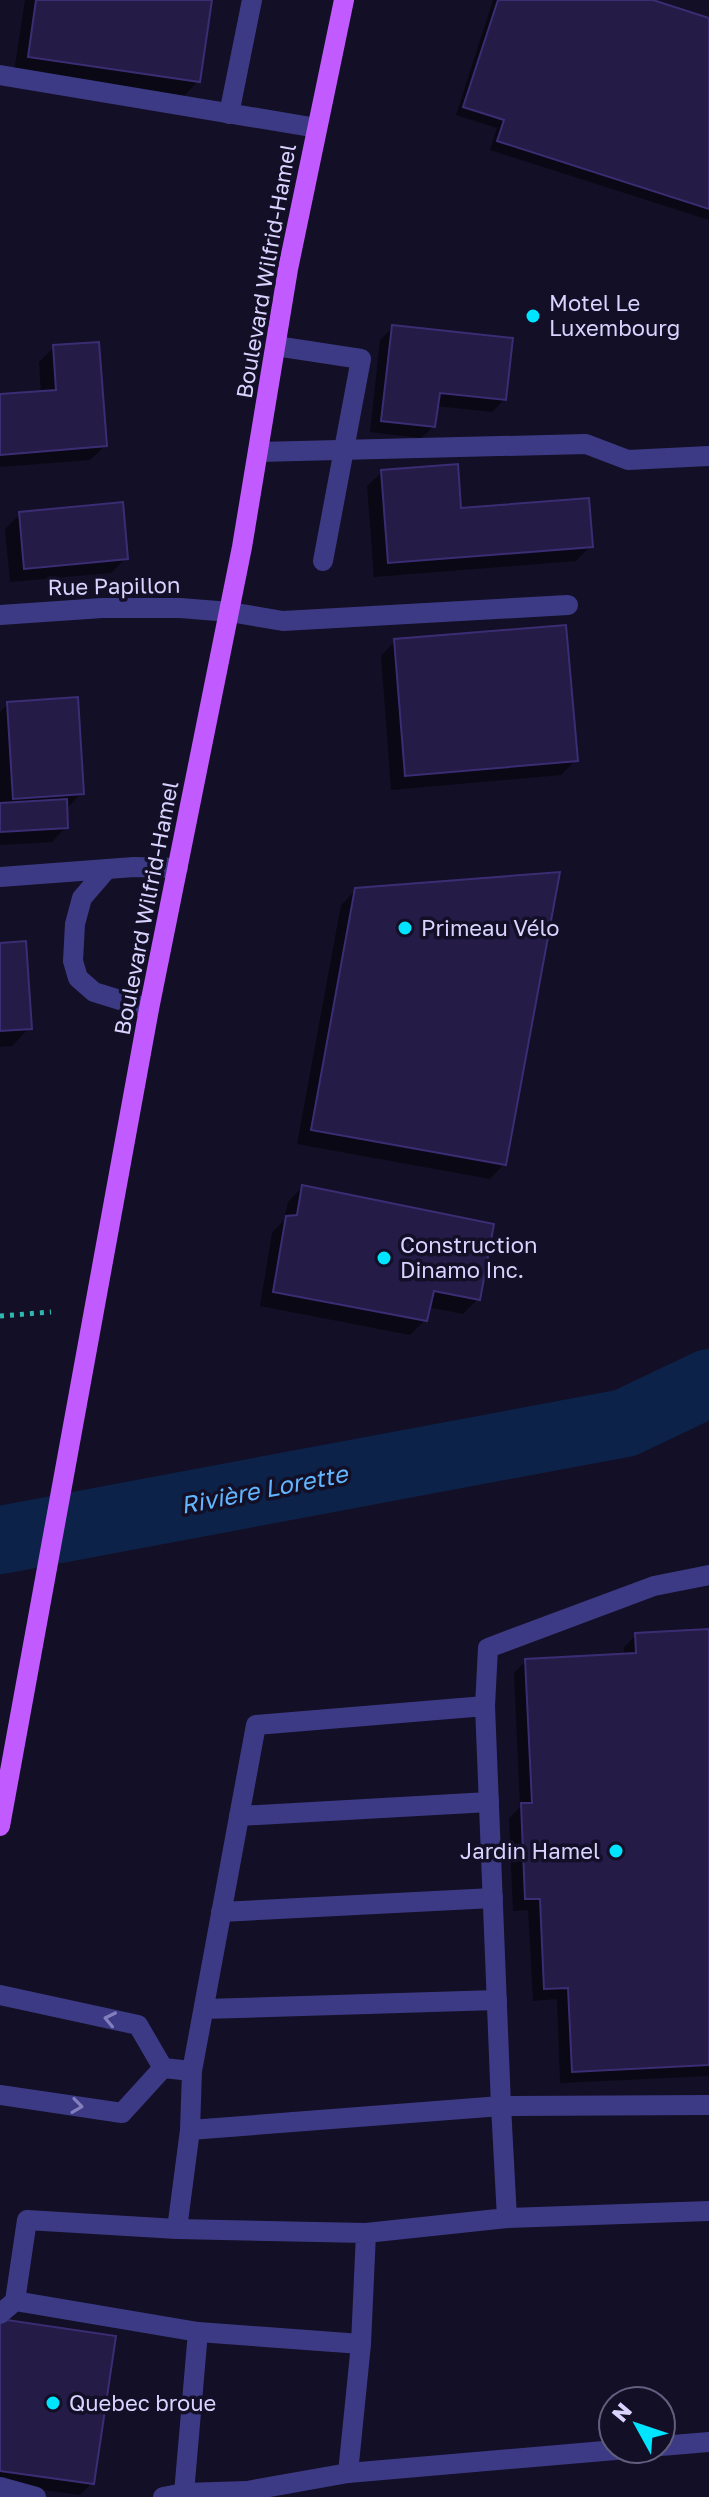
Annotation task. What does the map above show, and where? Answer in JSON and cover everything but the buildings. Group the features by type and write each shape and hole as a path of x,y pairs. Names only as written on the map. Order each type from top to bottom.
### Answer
{"main road":[{"name":"Boulevard Wilfrid-Hamel","path":"0,1826 149,1009 230,612 288,269 344,0"}],"street":[{"path":"229,114 252,0"},
{"path":"0,75 317,128"},
{"path":"276,346 361,359 323,561"},
{"path":"258,452 586,444 628,460 709,456"},
{"name":"Rue Papillon","path":"0,615 102,608 180,608 283,621 568,605"},
{"path":"0,877 134,867 178,868"},
{"path":"107,869 82,898 75,924 73,961 78,978 94,992 149,1009"},
{"path":"507,2218 485,1706 488,1648 654,1586 709,1575"},
{"path":"177,2229 190,2130 192,2071 256,1725 485,1706"},
{"path":"239,1816 489,1802"},
{"path":"221,1912 493,1898"},
{"path":"0,1995 138,2025 163,2068"},
{"path":"204,2009 497,2000"},
{"path":"163,2068 192,2071"},
{"path":"0,2095 122,2113 163,2068"},
{"path":"190,2130 501,2106 709,2105"},
{"path":"361,2344 198,2332 8,2308 27,2220 177,2229 366,2233 507,2218 709,2211"},
{"path":"348,2473 361,2344 366,2233"},
{"path":"184,2493 198,2332"},
{"path":"677,2445 709,2442"},
{"path":"163,2497 184,2493 248,2494 348,2473 597,2452"},
{"path":"0,2487 36,2497"}],"path":[{"path":"0,1316 51,1312"}],"waterway":[{"name":"Rivière Lorette","path":"0,1540 625,1423 709,1383"}],"place":[{"name":"Motel Le Luxembourg","path":"533,316"},
{"name":"Primeau Vélo","path":"405,928"},
{"name":"Construction Dinamo Inc.","path":"384,1258"},
{"name":"Jardin Hamel","path":"616,1851"},
{"name":"Quebec broue","path":"53,2403"}]}
